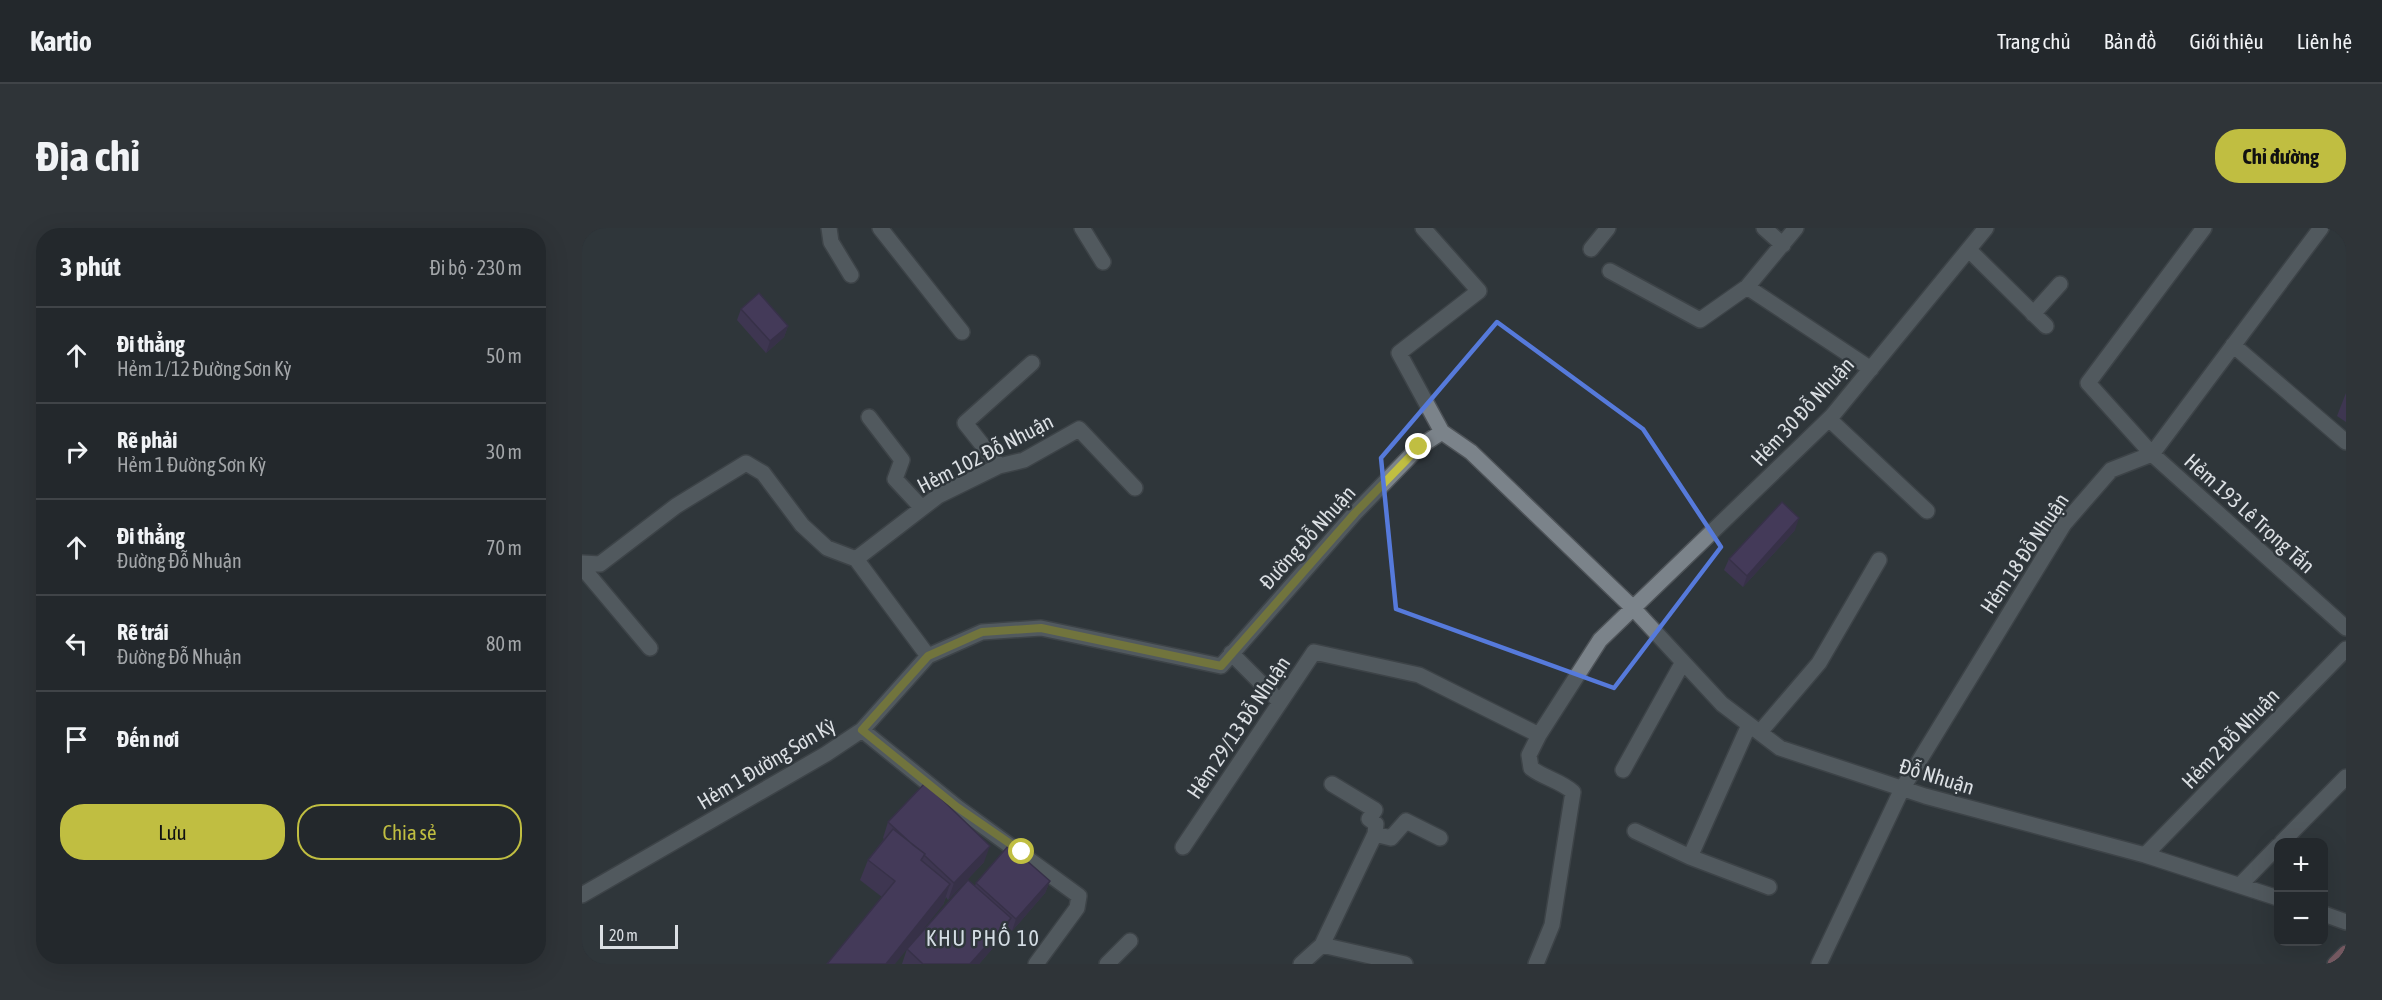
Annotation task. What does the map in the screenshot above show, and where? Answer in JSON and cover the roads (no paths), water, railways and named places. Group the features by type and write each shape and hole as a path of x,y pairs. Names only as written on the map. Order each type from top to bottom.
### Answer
{"main road":[{"path":"2335,964 2346,953"}],"street":[{"path":"829,228 831,242 851,275"},
{"path":"880,228 962,332"},
{"path":"1082,228 1103,262"},
{"path":"1423,228 1479,291 1399,352 1442,432 1471,452 1633,608"},
{"path":"1591,249 1608,228"},
{"path":"1764,228 1783,245"},
{"path":"1611,271 1700,320 1747,287 1796,228"},
{"name":"Hẻm 30 Đỗ Nhuận","path":"1536,964 1552,925 1573,792 1531,768 1529,755 1539,735 1600,640 1829,418 1986,228"},
{"name":"Hẻm 193 Lê Trọng Tấn","path":"2204,228 2088,383 2152,454 2346,628"},
{"path":"2152,454 2320,228"},
{"path":"1969,250 2046,326"},
{"path":"2033,314 2060,284"},
{"path":"1747,287 1871,369"},
{"path":"2233,345 2346,442"},
{"path":"999,466 965,423 1032,363"},
{"path":"869,417 902,460 895,479 922,508"},
{"path":"1829,418 1927,511"},
{"name":"Hẻm 102 Đỗ Nhuận","path":"856,559 938,496 999,466 1024,460 1079,429 1135,488"},
{"name":"Đường Đỗ Nhuận","path":"951,646 982,632 1041,628 1221,666 1355,513 1419,447 1442,432"},
{"name":"Hẻm 18 Đỗ Nhuận","path":"1819,964 1902,789 2064,524 2111,470 2152,454"},
{"path":"582,565 600,564 676,506 746,463 763,473 802,525 827,548 856,559 928,656"},
{"path":"1690,857 1754,729 1819,663 1880,560"},
{"path":"582,565 650,648"},
{"name":"Đỗ Nhuận","path":"1633,608 1722,704 1780,748 1902,789 2145,855 2274,896"},
{"name":"Hẻm 1 Đường Sơn Kỳ","path":"582,895 826,754 862,730 928,656 951,646"},
{"name":"Hẻm 2 Đỗ Nhuận","path":"2145,855 2346,649"},
{"name":"Hẻm 29/13 Đỗ Nhuận","path":"1183,847 1314,652 1419,675 1539,735"},
{"path":"1231,653 1280,702"},
{"path":"1623,770 1683,662"},
{"path":"862,730 957,807 1079,896 1077,908 1036,964"},
{"path":"2287,838 2346,777"},
{"path":"1300,964 1322,945 1375,834 1376,824 1369,819 1375,810 1332,784"},
{"path":"1375,834 1390,838 1406,821 1440,838"},
{"path":"1635,831 1690,857 1769,887"},
{"path":"2241,884 2274,850"},
{"path":"2328,915 2346,922"},
{"path":"1107,964 1130,941"},
{"path":"1322,945 1405,964"}],"district":[{"name":"KHU PHỐ 10","path":"983,938"}]}
